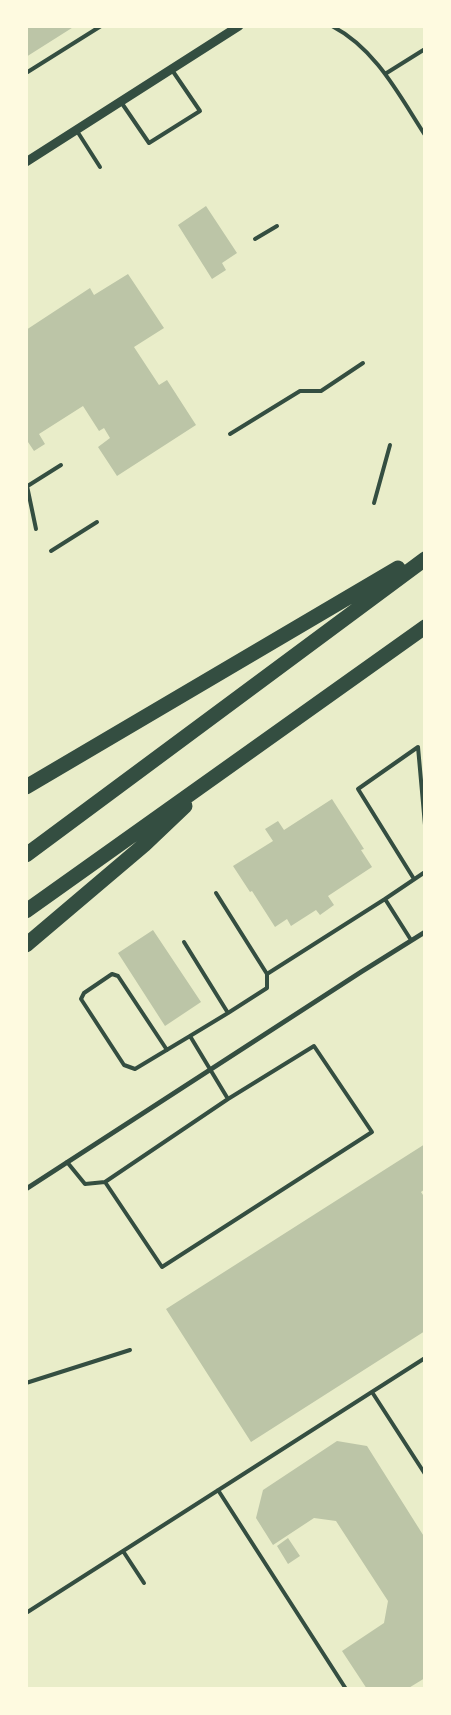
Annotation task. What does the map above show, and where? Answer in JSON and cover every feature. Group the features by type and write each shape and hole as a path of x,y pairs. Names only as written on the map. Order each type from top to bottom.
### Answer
{"highway":[{"path":"26,787 425,552"},
{"path":"26,854 425,559"},
{"path":"26,911 425,627"},
{"path":"26,945 144,845 228,766"}],"street":[{"path":"26,162 238,26"},
{"path":"26,1189 425,932"}],"lane":[{"path":"26,73 101,26"},
{"path":"332,26 345,33 370,54 425,135"},
{"path":"385,74 425,49"},
{"path":"120,102 149,143 200,111 172,69"},
{"path":"76,130 100,167"},
{"path":"255,240 277,226"},
{"path":"230,434 300,390 321,391 363,363"},
{"path":"374,503 390,445"},
{"path":"36,529 27,486 61,465"},
{"path":"51,552 97,522"},
{"path":"414,879 358,789 418,747 425,825"},
{"path":"267,974 425,872"},
{"path":"167,1050 118,976 112,974 84,993 82,999 124,1065 135,1070 267,988 267,974 216,893"},
{"path":"385,899 411,940"},
{"path":"184,942 228,1013"},
{"path":"190,1036 228,1099"},
{"path":"68,1162 85,1184 105,1182 228,1099 314,1046 372,1132 162,1267 105,1182"},
{"path":"26,1384 130,1350"},
{"path":"26,1613 425,1358"},
{"path":"372,1392 425,1474"},
{"path":"218,1490 346,1689"},
{"path":"123,1551 144,1584"}],"building":[{"path":"26,26 75,26 26,57"},
{"path":"206,206 237,253 222,263 226,270 212,279 178,225"},
{"path":"128,274 164,328 134,347 159,385 167,380 196,425 117,476 98,447 110,438 104,428 99,431 83,406 39,434 45,444 34,451 26,439 26,330 90,288 94,295"},
{"path":"332,799 364,849 361,850 372,867 328,896 334,905 320,915 316,910 291,926 287,919 275,927 233,866 273,841 265,829 278,821 284,830"},
{"path":"153,930 201,1002 165,1026 118,953"},
{"path":"425,1144 425,1189 421,1192 425,1198 425,1331 251,1442 166,1309"},
{"path":"337,1441 367,1446 425,1538 425,1678 407,1689 367,1689 342,1651 384,1623 388,1601 336,1521 314,1518 273,1545 256,1518 263,1490"},
{"path":"288,1538 300,1556 288,1564 277,1546"}]}
